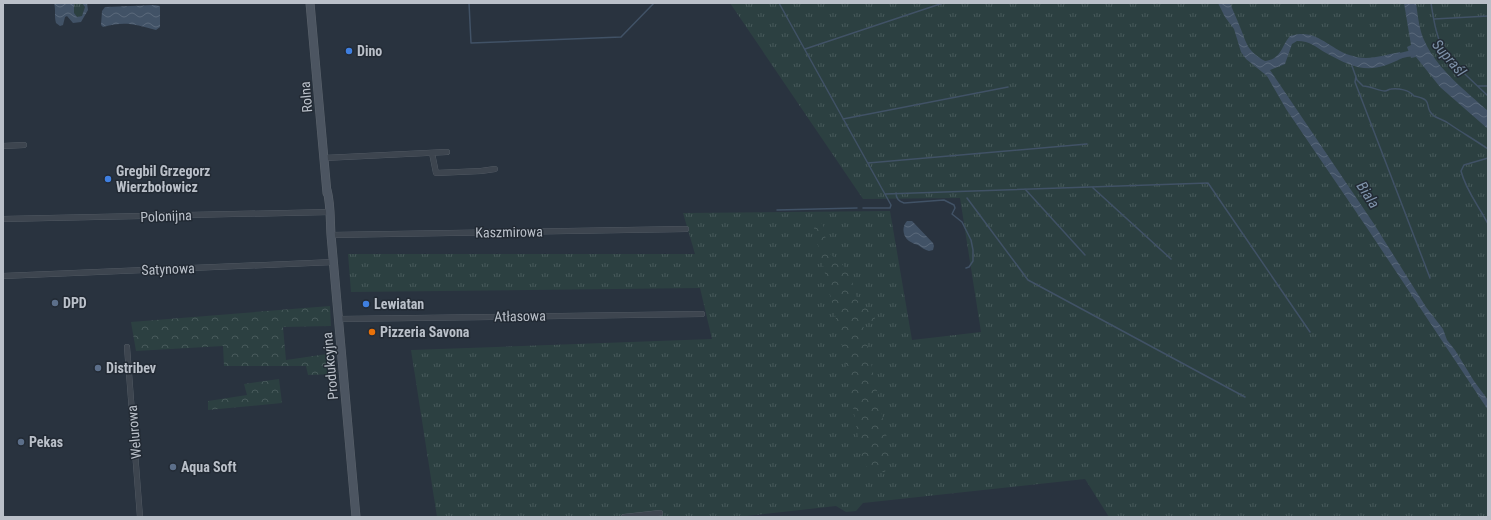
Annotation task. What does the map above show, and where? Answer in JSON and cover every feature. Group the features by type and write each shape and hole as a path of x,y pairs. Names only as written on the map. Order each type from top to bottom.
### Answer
{"street":[{"name":"Rolna","path":"310,3 327,190 326,203 330,212"},
{"path":"3,146 24,145"},
{"path":"324,158 447,152"},
{"path":"432,153 436,173 495,169"},
{"name":"Polonijna","path":"3,219 330,212"},
{"name":"Produkcyjna","path":"330,212 356,517"},
{"name":"Kaszmirowa","path":"332,235 686,229"},
{"name":"Satynowa","path":"3,276 334,262"},
{"name":"Atłasowa","path":"339,319 702,314"},
{"name":"Welurowa","path":"127,348 140,517"},
{"path":"624,517 660,513"}],"green space":[{"path":"74,3 82,3 85,7 82,16 77,17 74,13"},
{"path":"730,3 1488,3 1488,517 1109,517 1085,479 863,503 856,511 846,512 836,506 738,517 437,517 411,350 712,339 700,288 351,292 348,254 695,254 683,213 890,211 912,340 981,332 960,198 863,199"},
{"path":"817,221 823,224 828,252 849,271 859,305 874,309 875,320 863,325 890,453 885,472 870,472 862,460 843,348 814,228"},
{"path":"330,306 331,326 283,327 286,360 334,353 337,374 308,375 306,366 224,366 223,346 136,351 131,322"},
{"path":"279,379 282,403 208,410 208,401 247,395 244,384"}],"water":[{"path":"54,3 74,3 74,13 77,17 82,16 85,7 82,3 87,3 88,10 81,22 73,23 67,16 65,17 63,25 60,26 56,23"},
{"path":"1218,3 1230,3 1248,47 1254,54 1265,61 1271,60 1278,55 1290,36 1299,34 1308,34 1323,40 1337,49 1353,56 1365,58 1400,52 1402,58 1391,63 1381,67 1363,68 1346,63 1309,43 1297,41 1292,44 1285,64 1270,70 1374,224 1426,307 1443,329 1447,340 1488,400 1488,410 1286,109 1267,76 1246,59 1241,52 1234,29 1225,17"},
{"path":"1404,3 1416,3 1421,33 1437,62 1453,80 1488,111 1488,129 1440,87 1416,57 1411,58 1407,47 1411,45"},
{"path":"160,6 160,27 156,30 130,24 117,24 103,27 101,25 102,11 105,7"},
{"path":"907,221 912,221 933,243 933,250 926,250 907,239 905,236 904,226"}],"waterway":[{"path":"469,3 471,43 621,37 654,3"},
{"path":"779,3 891,205 890,208 863,208"},
{"path":"805,49 943,3"},
{"name":"Supraśl","path":"1431,3 1436,31 1447,57 1488,96"},
{"path":"1434,19 1488,16"},
{"path":"1395,57 1416,52"},
{"path":"1352,66 1357,80 1363,86 1382,91 1400,89 1425,100 1429,110 1434,116 1488,149"},
{"path":"1356,76 1355,82 1430,278"},
{"path":"1478,86 1488,86"},
{"path":"843,119 1008,87"},
{"path":"868,163 1087,144"},
{"path":"1488,158 1464,165 1461,171 1469,192 1488,224"},
{"path":"885,194 1208,183 1310,332"},
{"path":"1092,187 1171,259"},
{"path":"1025,189 1085,255"},
{"path":"896,193 898,200 904,203 944,200 954,205 955,208 952,214 962,222 971,240 973,250 973,261 969,267 966,268"},
{"path":"967,198 1028,280 1245,397"},
{"path":"777,210 857,208"}],"place":[{"name":"Dino","path":"349,51"},
{"name":"Gregbil Grzegorz Wierzbołowicz","path":"108,179"},
{"name":"DPD","path":"55,303"},
{"name":"Lewiatan","path":"366,304"},
{"name":"Pizzeria Savona","path":"372,332"},
{"name":"Distribev","path":"98,368"},
{"name":"Pekas","path":"21,442"},
{"name":"Aqua Soft","path":"173,467"}],"water label":[{"name":"Biala","path":"1368,195"}]}
